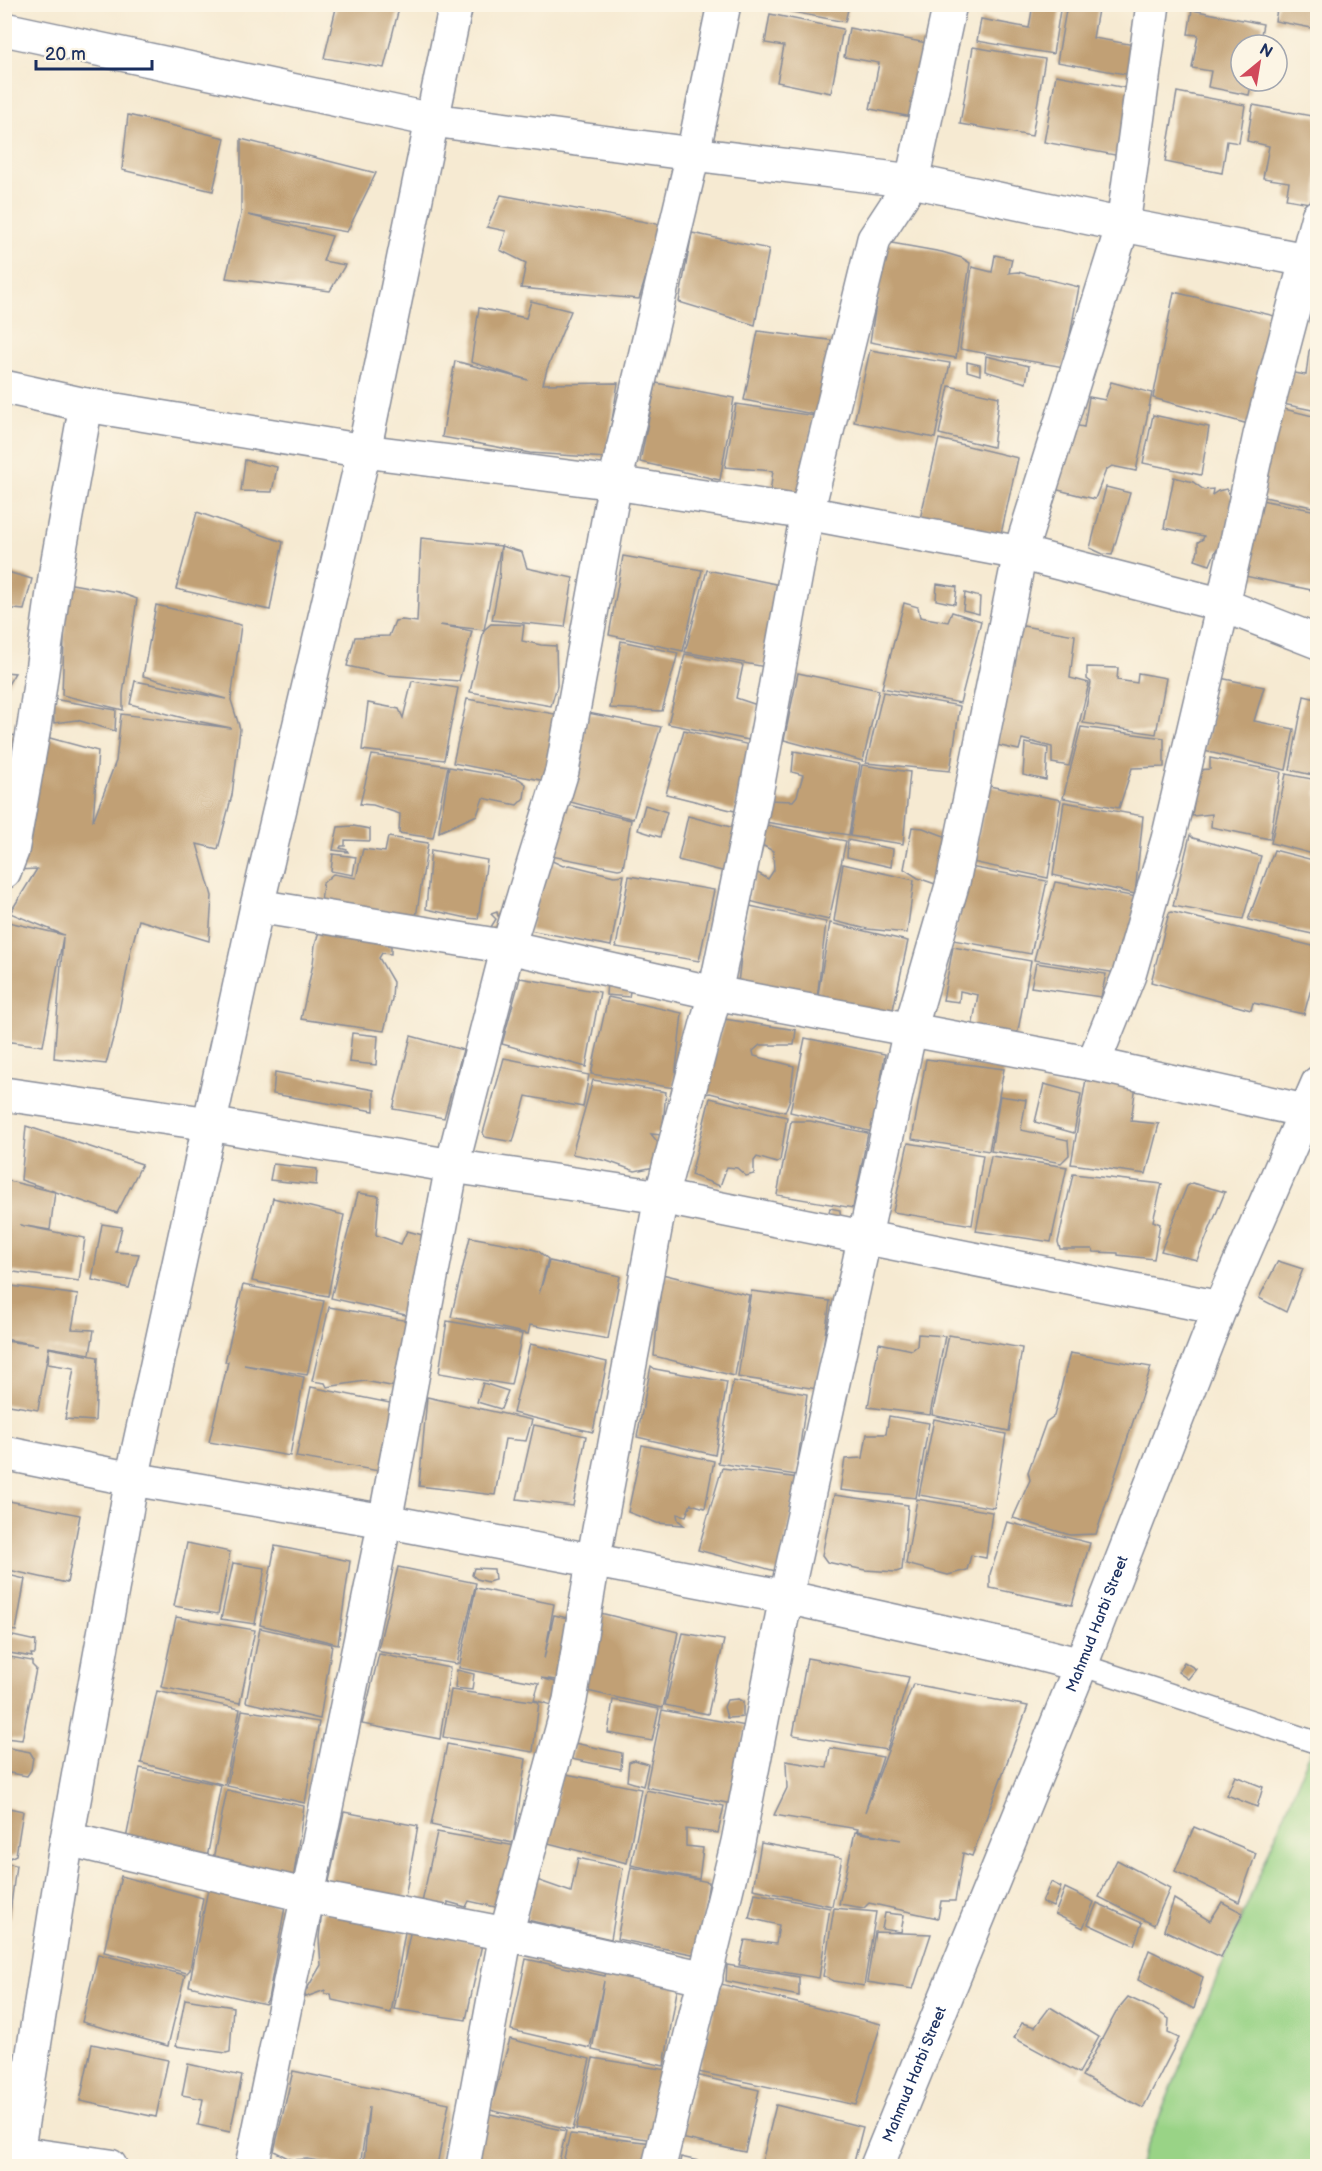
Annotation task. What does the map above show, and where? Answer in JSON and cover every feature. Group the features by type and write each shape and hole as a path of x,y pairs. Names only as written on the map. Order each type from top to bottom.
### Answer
{"street":[{"path":"110,2166 12,2157 132,1479 257,906 364,451 456,4"},
{"path":"252,2166 385,1521 452,1166 508,947 562,771 615,483 693,154 724,4"},
{"path":"463,2166 506,1934 570,1700 593,1562 661,1197 715,993 756,794 807,513 874,239 912,181 950,4"},
{"path":"659,2166 738,1842 786,1597 910,1030 953,882 1020,553 1123,225 1153,4"},
{"path":"4,29 432,120 912,181 1312,262"},
{"path":"1093,1064 1129,975 1168,839 1260,435 1312,262 1317,216"},
{"path":"4,387 86,405 364,451 615,483 807,513 1020,553 1223,605 1317,642"},
{"path":"4,872 12,851 34,727 56,571 86,405"},
{"path":"257,906 508,947 715,993 1093,1064 1311,1097"},
{"path":"4,1094 210,1124 452,1166 661,1197 1220,1308"},
{"name":"Mahmud Harbi Street","path":"877,2166 1081,1665 1220,1308 1311,1097"},
{"path":"4,1454 132,1479 385,1521 786,1597 1003,1645 1081,1665"},
{"path":"67,1839 308,1896 506,1934 706,1977"}],"lane":[{"path":"1081,1665 1317,1743"}],"green space":[{"path":"1317,1735 1317,2166 1139,2166"}],"building":[{"path":"337,4 400,4 384,68 324,58"},
{"path":"1033,4 1061,4 1053,54 977,41 981,19 1029,28"},
{"path":"1067,4 1099,4 1093,38 1141,46 1136,76 1057,62"},
{"path":"1278,4 1317,4 1317,29 1275,21"},
{"path":"771,5 849,5 845,22 771,8"},
{"path":"1192,10 1263,24 1261,33 1229,33 1229,91 1208,87 1211,71 1192,68 1198,35 1188,34"},
{"path":"770,14 843,29 831,93 777,82 784,46 765,43"},
{"path":"849,28 927,43 912,117 870,109 879,63 844,57"},
{"path":"973,47 1045,59 1032,136 960,124"},
{"path":"1056,75 1132,89 1120,156 1044,142"},
{"path":"1177,92 1245,105 1239,143 1227,141 1222,173 1165,162"},
{"path":"1253,105 1317,117 1315,204 1286,199 1289,182 1263,178 1269,146 1247,141"},
{"path":"128,115 225,138 213,191 122,170"},
{"path":"241,139 376,173 347,232 248,215 332,236 323,261 345,265 330,291 226,278 241,214"},
{"path":"501,195 662,225 639,299 521,288 526,263 500,250 506,231 487,227"},
{"path":"692,233 769,249 755,325 679,302"},
{"path":"886,242 942,252 970,263 956,358 870,342"},
{"path":"995,255 1012,259 1009,273 1018,272 1079,287 1064,367 960,349 972,267 992,272"},
{"path":"1174,292 1283,318 1252,425 1153,398"},
{"path":"531,301 571,311 543,384 618,383 606,458 530,453 442,437 455,361 528,380 471,362 479,308 526,318"},
{"path":"758,331 836,341 822,416 744,400"},
{"path":"1317,343 1317,411 1278,403 1284,371 1306,375 1309,351"},
{"path":"870,350 950,363 935,438 854,422"},
{"path":"986,356 1029,366 1026,383 985,371"},
{"path":"967,362 980,365 980,375 967,371"},
{"path":"1111,382 1152,393 1136,471 1112,466 1106,470 1095,499 1050,488 1074,425 1084,427 1089,397 1105,400"},
{"path":"656,383 734,398 720,480 640,462"},
{"path":"949,386 999,397 993,447 939,434"},
{"path":"736,404 815,416 799,495 770,493 773,471 725,467"},
{"path":"1272,406 1317,417 1317,508 1254,495"},
{"path":"1153,415 1209,427 1201,475 1143,463"},
{"path":"939,439 1018,458 1001,534 920,519"},
{"path":"245,460 277,467 272,492 241,491"},
{"path":"1174,477 1193,482 1204,490 1213,489 1212,495 1226,489 1233,499 1225,551 1216,550 1210,565 1195,560 1198,542 1204,536 1164,528"},
{"path":"1106,487 1130,493 1112,555 1090,548"},
{"path":"1256,499 1317,511 1316,591 1240,575"},
{"path":"197,512 283,542 270,610 176,589"},
{"path":"421,538 501,546 484,630 440,625 472,631 459,681 388,675 347,666 355,637 389,636 395,621 417,622"},
{"path":"501,546 522,552 527,568 573,578 565,627 492,620 499,584"},
{"path":"623,556 702,570 683,651 609,635"},
{"path":"707,570 786,586 771,668 685,652"},
{"path":"4,571 32,579 24,610 4,608"},
{"path":"66,583 118,592 137,599 123,694 123,710 62,695"},
{"path":"937,584 957,587 955,604 936,600"},
{"path":"965,593 980,597 979,614 963,610"},
{"path":"904,603 918,607 920,617 948,622 952,612 981,621 960,703 882,688"},
{"path":"156,605 241,625 231,700 240,729 232,795 218,849 197,844 212,896 209,941 139,920 106,1064 54,1058 63,937 43,1046 4,1041 4,921 64,935 10,913 37,869 16,870 46,737 98,751 93,821 116,761 121,714 231,728 130,704 135,681 226,699 143,676"},
{"path":"491,624 524,625 522,641 556,646 557,686 551,706 470,692 484,630"},
{"path":"1023,626 1075,635 1070,678 1089,683 1069,766 1052,763 1052,747 1022,739 1019,750 996,745"},
{"path":"621,641 678,653 662,711 610,708"},
{"path":"685,654 743,665 736,698 757,705 749,740 668,724"},
{"path":"1087,667 1118,668 1117,680 1137,683 1138,673 1166,678 1156,734 1083,723 1091,682 1087,679"},
{"path":"4,672 15,673 4,691"},
{"path":"798,673 879,690 863,761 784,740"},
{"path":"1220,678 1264,687 1254,721 1294,729 1286,770 1204,751"},
{"path":"412,681 458,688 444,760 362,750 368,703 399,709 403,718"},
{"path":"883,692 960,706 950,771 866,763"},
{"path":"1304,696 1317,699 1317,776 1290,770"},
{"path":"53,699 116,710 115,731 77,720 54,723"},
{"path":"467,699 561,715 551,782 453,763"},
{"path":"588,713 661,727 633,819 567,801"},
{"path":"1081,727 1164,738 1164,767 1132,768 1119,808 1063,798"},
{"path":"684,730 750,745 735,811 666,794"},
{"path":"4,734 24,737 4,856"},
{"path":"1025,743 1048,748 1046,780 1023,775"},
{"path":"794,751 860,764 849,835 765,822 766,800 793,801 797,796 803,775 792,772"},
{"path":"372,755 448,766 433,838 399,833 400,814 373,805 360,804"},
{"path":"1210,758 1281,772 1270,839 1211,827 1212,814 1192,816 1197,770 1210,769"},
{"path":"862,765 910,772 903,844 850,836"},
{"path":"449,767 519,779 526,784 524,798 517,805 483,798 477,815 439,832"},
{"path":"1286,774 1317,780 1317,855 1271,843"},
{"path":"989,786 1061,800 1048,878 972,862"},
{"path":"1064,802 1143,816 1135,894 1053,875"},
{"path":"564,804 631,820 623,868 618,869 551,856"},
{"path":"645,805 667,812 660,837 638,830"},
{"path":"688,816 746,831 734,874 678,860"},
{"path":"766,825 846,841 829,920 749,901 756,872 768,879 774,870 773,851 762,845"},
{"path":"353,826 370,829 370,841 345,840 345,846 340,848 348,852 333,850 338,827"},
{"path":"912,827 923,828 955,840 947,888 918,878 904,869"},
{"path":"1190,835 1193,838 1261,856 1243,919 1173,906"},
{"path":"388,837 428,843 416,917 321,903 323,883 333,874 356,878 363,849 385,852"},
{"path":"848,840 893,849 891,867 847,857"},
{"path":"431,850 487,860 478,919 426,909"},
{"path":"1274,850 1317,861 1317,935 1248,920"},
{"path":"333,854 356,857 353,875 331,871"},
{"path":"548,859 563,866 570,865 614,876 624,875 611,946 529,930"},
{"path":"843,864 914,880 907,933 867,929 834,921"},
{"path":"970,867 1047,881 1031,954 953,940"},
{"path":"629,876 714,890 699,961 616,947"},
{"path":"1055,882 1137,897 1123,974 1034,960"},
{"path":"750,906 826,922 817,999 738,983"},
{"path":"497,912 498,916 504,915 498,937 486,935 496,919 491,914"},
{"path":"1169,913 1317,947 1317,967 1304,1014 1253,1003 1251,1010 1151,982"},
{"path":"830,923 908,941 892,1014 817,1000"},
{"path":"321,925 391,946 391,954 382,953 379,958 393,982 392,999 384,1031 301,1019"},
{"path":"953,947 1031,961 1017,1036 972,1028 978,995 960,991 959,1002 943,1000"},
{"path":"1036,963 1106,974 1101,997 1031,987"},
{"path":"520,978 600,992 586,1067 502,1044"},
{"path":"607,980 631,986 629,997 606,995"},
{"path":"608,997 682,1013 674,1088 591,1074"},
{"path":"724,1019 796,1030 794,1045 760,1045 753,1051 754,1056 794,1066 790,1099 785,1112 710,1093 705,1094"},
{"path":"352,1033 378,1036 376,1065 349,1062"},
{"path":"411,1036 463,1050 444,1118 393,1109"},
{"path":"805,1038 885,1054 873,1132 790,1112"},
{"path":"504,1058 589,1075 583,1107 526,1096 513,1142 485,1137 483,1133"},
{"path":"926,1059 1004,1069 989,1151 912,1139"},
{"path":"275,1072 374,1090 374,1111 273,1094"},
{"path":"1086,1079 1136,1085 1131,1121 1159,1124 1146,1174 1071,1164"},
{"path":"593,1080 666,1092 662,1135 651,1134 659,1144 654,1167 635,1171 607,1161 572,1154"},
{"path":"1044,1084 1081,1094 1074,1133 1035,1122"},
{"path":"1000,1096 1026,1100 1021,1130 1068,1140 1069,1155 1061,1163 991,1151"},
{"path":"710,1098 787,1117 780,1161 777,1163 757,1157 754,1161 754,1174 746,1176 737,1168 727,1167 720,1186 691,1175"},
{"path":"791,1121 810,1121 868,1133 853,1208 777,1195"},
{"path":"26,1126 142,1164 117,1213 21,1180"},
{"path":"908,1143 983,1155 972,1225 893,1212"},
{"path":"991,1156 1067,1167 1051,1242 976,1231"},
{"path":"273,1164 317,1169 316,1185 270,1180"},
{"path":"1073,1174 1162,1184 1153,1221 1160,1224 1154,1259 1094,1252 1092,1249 1060,1249 1058,1242"},
{"path":"5,1180 55,1192 50,1230 20,1225 85,1238 79,1281 7,1271"},
{"path":"1192,1183 1225,1192 1197,1260 1161,1251 1187,1186"},
{"path":"358,1193 379,1196 376,1235 401,1244 407,1231 430,1237 410,1316 331,1298"},
{"path":"273,1198 344,1215 328,1296 252,1281"},
{"path":"830,1208 840,1210 841,1230 826,1224"},
{"path":"102,1224 122,1227 116,1252 139,1254 129,1288 92,1280"},
{"path":"470,1237 525,1247 538,1251 548,1259 539,1294 549,1261 620,1276 608,1339 530,1325 528,1334 451,1317"},
{"path":"1278,1261 1303,1269 1286,1312 1259,1298"},
{"path":"662,1274 749,1295 735,1376 654,1356"},
{"path":"4,1285 78,1295 72,1329 94,1330 90,1354 49,1347 38,1410 4,1404 4,1341 38,1345 4,1339"},
{"path":"243,1285 324,1301 307,1375 244,1365 304,1377 290,1456 209,1442"},
{"path":"751,1291 830,1301 817,1389 738,1377"},
{"path":"329,1307 409,1321 401,1388 365,1381 327,1387 325,1383 312,1381"},
{"path":"447,1321 522,1334 511,1385 439,1373"},
{"path":"918,1334 945,1336 930,1415 868,1407 879,1343 912,1350 917,1346"},
{"path":"949,1335 1022,1348 1009,1431 932,1415"},
{"path":"530,1344 607,1362 593,1432 513,1413"},
{"path":"49,1348 98,1357 95,1421 65,1419 74,1368 48,1364"},
{"path":"1070,1353 1151,1367 1096,1534 1070,1535 1013,1518 1030,1480 1028,1472 1046,1422 1054,1416"},
{"path":"651,1366 655,1369 727,1382 715,1455 637,1437"},
{"path":"733,1381 807,1394 796,1475 718,1463"},
{"path":"483,1383 508,1391 501,1409 477,1402"},
{"path":"311,1387 400,1405 385,1472 296,1457"},
{"path":"427,1397 532,1420 526,1441 505,1439 495,1495 419,1486"},
{"path":"889,1416 929,1423 916,1498 840,1490 845,1459 863,1458 867,1434 886,1434"},
{"path":"934,1419 1006,1434 994,1508 919,1495"},
{"path":"534,1425 586,1436 573,1506 517,1499"},
{"path":"642,1445 714,1461 705,1508 691,1504 686,1516 677,1514 678,1520 684,1525 657,1523 628,1512"},
{"path":"722,1468 799,1478 779,1572 698,1550"},
{"path":"834,1495 908,1505 902,1570 896,1572 865,1570 827,1562 822,1555"},
{"path":"917,1499 992,1512 986,1558 971,1555 967,1570 948,1575 906,1564"},
{"path":"4,1500 80,1515 67,1583 4,1569"},
{"path":"1007,1522 1090,1543 1072,1605 990,1588 990,1574"},
{"path":"187,1543 230,1552 218,1614 174,1606"},
{"path":"275,1546 350,1561 338,1644 260,1625"},
{"path":"233,1563 265,1568 255,1624 221,1619"},
{"path":"398,1567 476,1583 457,1664 381,1652 378,1649"},
{"path":"474,1568 494,1569 495,1580 488,1582 477,1579 472,1575"},
{"path":"4,1574 25,1579 16,1631 4,1629"},
{"path":"476,1588 554,1604 544,1659 554,1615 577,1620 564,1681 541,1678 570,1686 562,1708 534,1700 539,1683 459,1668"},
{"path":"596,1612 678,1632 663,1708 578,1689"},
{"path":"176,1617 255,1630 240,1703 161,1687"},
{"path":"260,1628 332,1644 320,1719 246,1702"},
{"path":"683,1633 724,1640 708,1714 665,1705"},
{"path":"4,1634 36,1641 35,1654 31,1654 32,1657 4,1652"},
{"path":"379,1654 450,1668 440,1739 362,1724"},
{"path":"5,1656 32,1661 36,1669 22,1740 5,1738"},
{"path":"807,1658 909,1677 887,1750 793,1735"},
{"path":"1184,1662 1196,1669 1188,1679 1178,1672"},
{"path":"457,1670 474,1674 472,1690 455,1688"},
{"path":"913,1684 1028,1706 972,1856 963,1853 955,1901 941,1901 938,1918 869,1903 864,1908 839,1904 855,1832 901,1840 857,1831 858,1829 774,1815 787,1788 786,1761 827,1768 830,1748 883,1757 865,1812"},
{"path":"451,1690 539,1702 533,1752 443,1737"},
{"path":"157,1691 240,1709 225,1785 141,1763"},
{"path":"738,1699 743,1702 743,1717 727,1718 724,1707 727,1700"},
{"path":"613,1700 659,1709 652,1741 608,1733"},
{"path":"242,1710 319,1722 305,1803 227,1786"},
{"path":"662,1710 746,1726 732,1804 646,1787"},
{"path":"574,1743 622,1753 621,1769 571,1759"},
{"path":"447,1744 526,1759 513,1843 431,1825"},
{"path":"4,1747 30,1752 33,1757 31,1770 27,1776 4,1772"},
{"path":"634,1760 648,1764 643,1786 627,1781 629,1762"},
{"path":"140,1768 221,1785 207,1858 126,1839"},
{"path":"561,1773 641,1789 627,1863 548,1843"},
{"path":"1235,1776 1263,1787 1257,1807 1227,1795"},
{"path":"227,1790 304,1806 293,1880 212,1864"},
{"path":"646,1790 724,1806 718,1833 686,1829 686,1846 703,1848 699,1879 631,1865"},
{"path":"4,1807 23,1811 16,1855 10,1858 4,1858"},
{"path":"344,1812 418,1826 404,1903 328,1886"},
{"path":"1194,1827 1256,1853 1239,1902 1175,1871"},
{"path":"437,1832 516,1846 496,1907 469,1901 466,1907 448,1902 446,1919 420,1912"},
{"path":"761,1843 842,1858 832,1906 753,1889"},
{"path":"578,1858 623,1868 611,1939 527,1920 534,1879 571,1892"},
{"path":"1117,1860 1170,1888 1154,1925 1099,1897"},
{"path":"4,1863 16,1865 9,1921 4,1920"},
{"path":"631,1867 709,1882 697,1955 617,1939"},
{"path":"121,1876 203,1898 190,1970 187,1973 104,1952"},
{"path":"1051,1882 1061,1887 1053,1907 1042,1902"},
{"path":"1065,1888 1094,1902 1083,1928 1055,1914"},
{"path":"208,1889 285,1907 268,1999 265,2004 189,1986"},
{"path":"755,1893 830,1908 819,1978 739,1965 745,1940 776,1944 779,1925 749,1918"},
{"path":"1174,1899 1210,1921 1222,1902 1243,1913 1221,1957 1164,1930"},
{"path":"1097,1903 1142,1923 1134,1945 1088,1924"},
{"path":"834,1908 876,1912 864,1986 834,1981 823,1976"},
{"path":"322,1911 405,1932 391,2013 332,2000 331,1994 325,1994 325,1990 306,1997 304,1994 321,1965 319,1938"},
{"path":"885,1913 904,1915 901,1932 882,1929"},
{"path":"411,1929 482,1944 466,2020 394,2009"},
{"path":"875,1932 931,1934 913,1989 867,1982"},
{"path":"1149,1950 1203,1977 1194,2009 1138,1980"},
{"path":"98,1954 185,1975 168,2046 82,2022"},
{"path":"526,1959 605,1976 606,1971 678,1985 664,2066 592,2050 604,1981 590,2048 511,2030"},
{"path":"727,1965 799,1977 799,1996 726,1981"},
{"path":"721,1984 881,2024 856,2105 698,2072"},
{"path":"1128,1997 1169,2019 1168,2033 1179,2038 1143,2108 1082,2076 1118,2009"},
{"path":"185,1999 233,2007 230,2052 176,2046"},
{"path":"1050,2007 1099,2037 1079,2073 1014,2038 1022,2023 1035,2027"},
{"path":"510,2039 590,2059 573,2130 490,2110"},
{"path":"92,2044 168,2060 156,2117 80,2101"},
{"path":"593,2058 667,2070 654,2140 576,2129"},
{"path":"188,2064 242,2076 230,2132 198,2125 203,2099 182,2095"},
{"path":"293,2071 449,2103 437,2166 388,2166 364,2161 369,2107 360,2166 345,2166 307,2159 292,2160 274,2151"},
{"path":"696,2075 759,2090 745,2152 681,2138"},
{"path":"776,2105 863,2127 853,2166 761,2166"},
{"path":"486,2113 566,2131 558,2166 472,2166"},
{"path":"570,2134 653,2143 647,2166 562,2166"},
{"path":"681,2157 720,2166 679,2166"}]}
